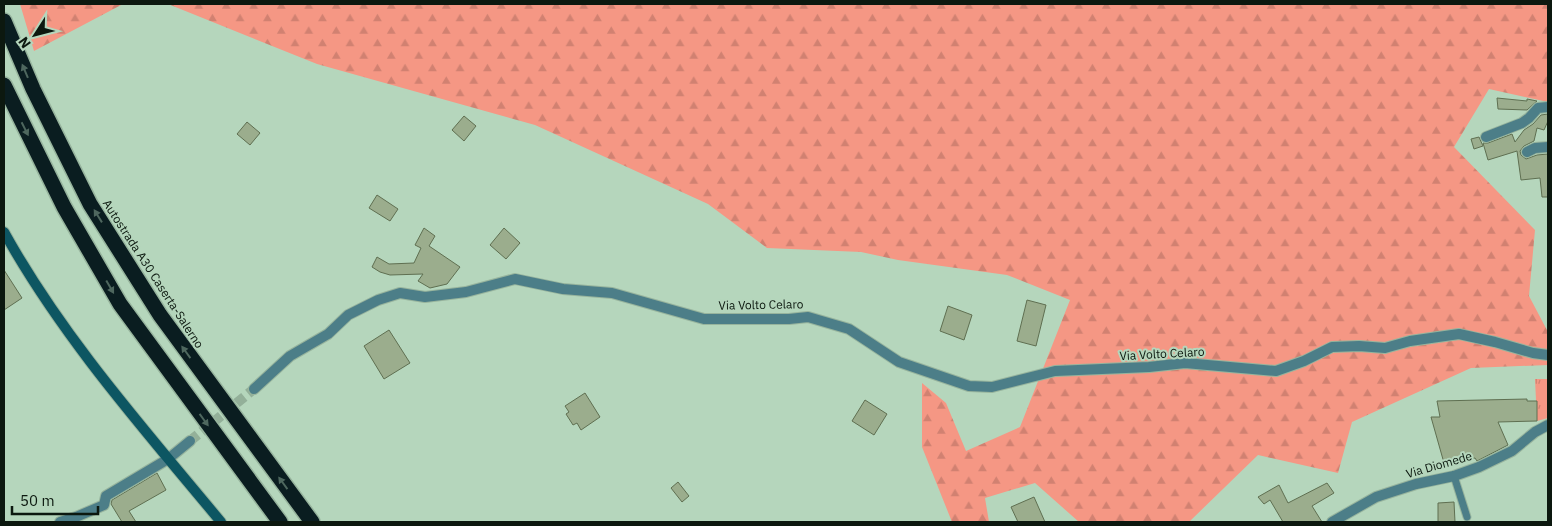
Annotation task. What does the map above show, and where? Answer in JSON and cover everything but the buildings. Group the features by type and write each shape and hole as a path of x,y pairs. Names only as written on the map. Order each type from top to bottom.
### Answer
{"highway":[{"name":"Autostrada A30 Caserta-Salerno","path":"4,21 33,89 90,204 160,315 312,522"},
{"path":"4,85 64,207 120,304 280,522"}],"main road":[{"path":"4,232 21,263 79,349 221,522"}],"street":[{"path":"1486,137 1522,123 1538,108 1548,107"},
{"path":"1527,152 1536,148 1548,147"},
{"name":"Via Volto Celaro","path":"254,388 290,356 328,334 348,315 378,300 400,293 425,297 466,292 515,279 563,289 612,294 704,319 789,319 808,317 849,329 899,362 969,386 992,387 1055,371 1149,367 1186,363 1276,371 1304,361 1332,347 1359,346 1384,348 1410,341 1459,334 1548,355"},
{"name":"Via Diomede","path":"1332,522 1376,497 1416,484 1454,476 1479,467 1512,451 1535,432 1548,425"},
{"path":"60,522 77,520 104,505 106,496 168,459 190,440"}],"lane":[{"path":"1454,476 1467,517"}],"green space":[{"path":"20,4 123,4 34,51"},
{"path":"168,4 1548,4 1548,102 1489,89 1454,147 1535,230 1529,296 1548,332 1548,365 1471,368 1352,422 1338,473 1258,455 1189,522 1079,522 1035,483 985,498 989,522 952,522 922,447 922,383 946,403 966,451 1020,427 1070,300 1007,275 898,260 861,252 767,248 708,204 535,125 317,64"},
{"path":"1535,379 1548,379 1548,418 1537,421"}],"tunnel":[{"path":"190,441 254,389"}]}
